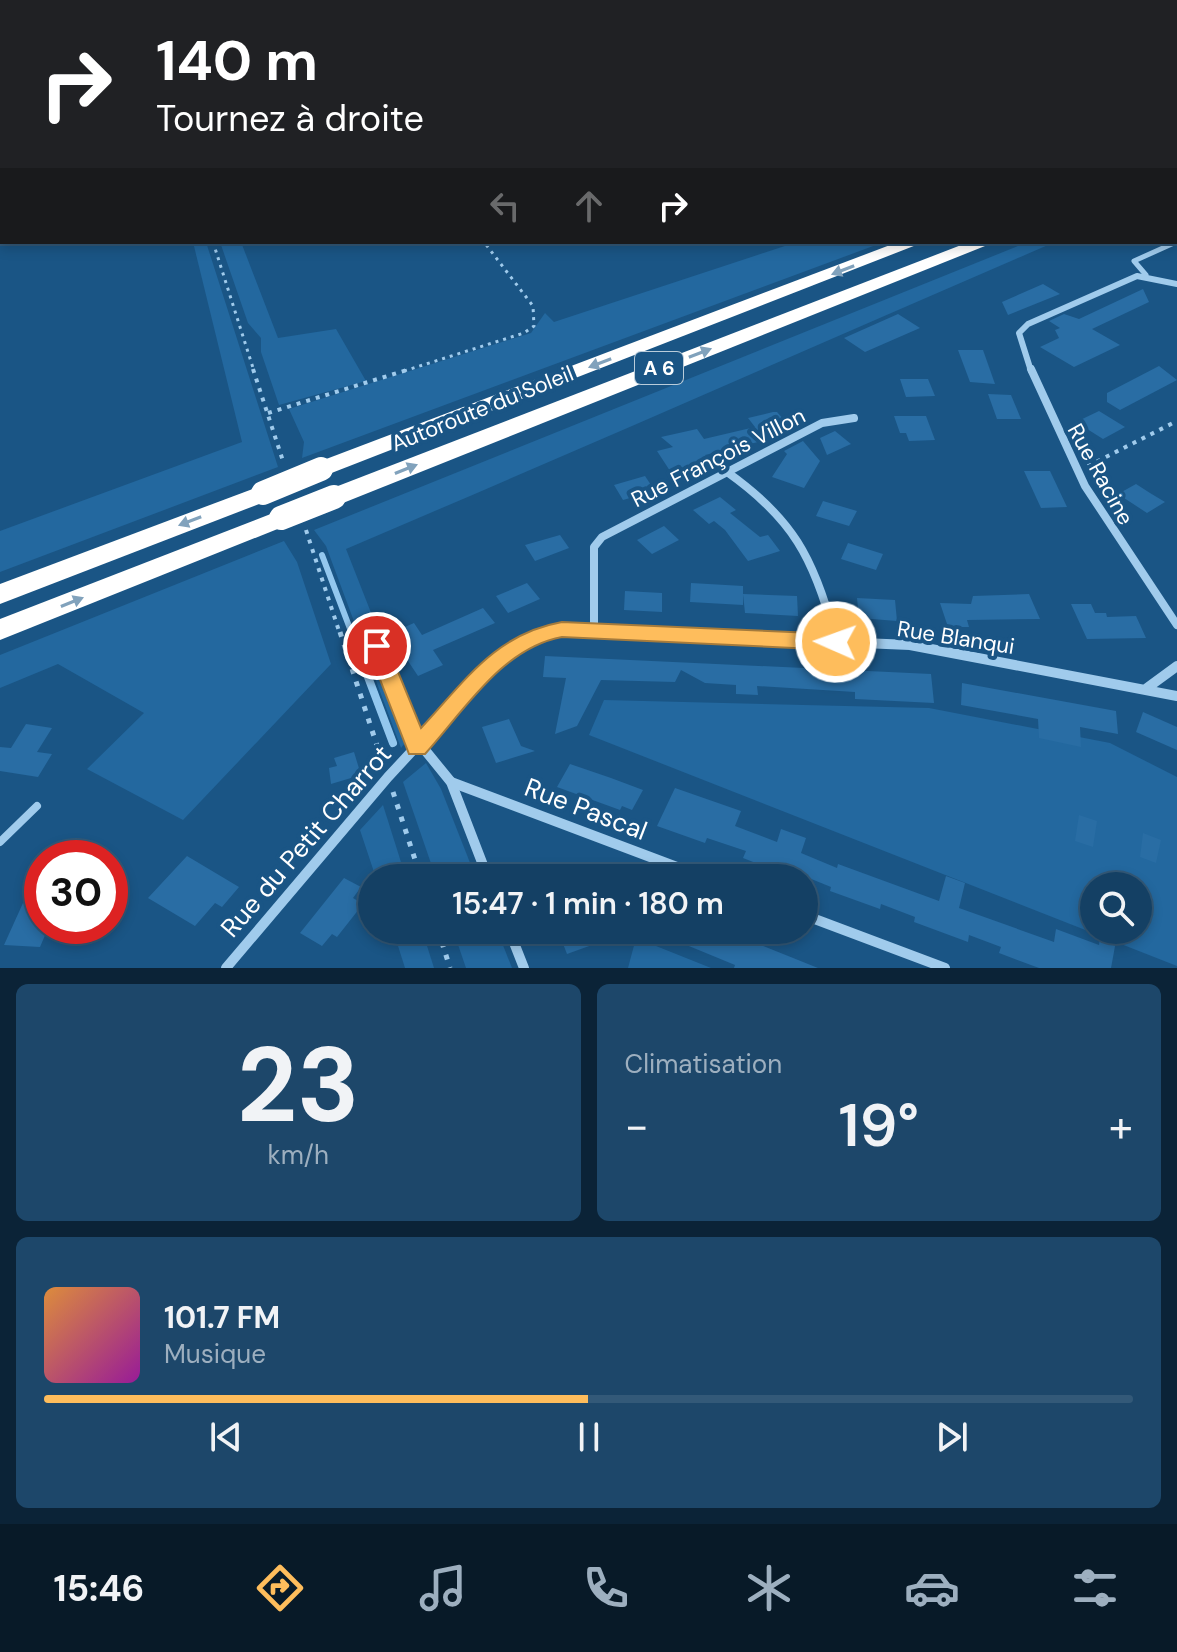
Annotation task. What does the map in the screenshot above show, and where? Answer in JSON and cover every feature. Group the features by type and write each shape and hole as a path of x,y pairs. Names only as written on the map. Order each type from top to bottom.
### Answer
{"highway":[{"name":"Autoroute du Soleil","path":"0,594 910,244"},
{"name":"Autoroute du Soleil","path":"0,630 292,519 334,497 981,244"}],"street":[{"path":"1146,275 1177,284"},
{"name":"Rue Racine","path":"1146,275 1019,333 1059,439 1111,530 1177,625"},
{"name":"Rue François Villon","path":"594,631 594,547 602,537 822,423 854,418"},
{"path":"727,472 775,507 802,543 820,581 836,642"},
{"name":"Rue Blanqui","path":"418,746 503,653 519,642 562,630 910,645 1177,696"},
{"path":"1147,688 1177,666"},
{"path":"418,746 451,782 483,864"},
{"name":"Rue du Petit Charrot","path":"226,968 388,777 418,746"},
{"name":"Rue Pascal","path":"451,782 669,864"},
{"path":"818,920 945,968"},
{"path":"515,944 524,968"}],"lane":[{"path":"1146,275 1134,261 1172,244"},
{"path":"394,636 377,646 418,746"},
{"path":"0,842 37,806"}],"path":[{"path":"214,244 286,468"},
{"path":"268,413 524,333 534,326 533,306 486,244"},
{"path":"1078,470 1177,421"},
{"path":"292,519 388,777 416,864"},
{"path":"442,944 450,968"}],"shaded area":[{"path":"193,244 207,244 278,467 0,572 0,531 242,442"},
{"path":"221,244 242,244 278,338 336,329 366,381 279,405 261,352 261,338 248,323"},
{"path":"791,244 879,244 302,458 304,442 289,409 531,333 545,313 554,322"},
{"path":"1023,244 1050,244 346,549 379,633 372,638 408,739 401,748 326,546 314,530"},
{"path":"284,541 297,562 331,664 183,820 87,769 144,713 58,664 0,688 0,655"},
{"path":"604,700 929,708 1110,743 1177,777 1177,966 1121,944 1152,944 1152,872 1080,872 1080,928 589,735"},
{"path":"426,763 441,789 470,864 431,864 403,782"},
{"path":"383,805 402,864 371,864 360,830"},
{"path":"397,944 426,944 434,968 405,968"},
{"path":"458,944 503,944 512,968 466,968"},
{"path":"634,944 651,944 711,968 628,968"}],"building":[{"path":"1043,284 1060,294 1008,315 1002,302"},
{"path":"1143,289 1149,302 1092,329 1120,345 1074,367 1040,347 1059,338 1055,330 1060,328 1049,321 1064,314 1079,319"},
{"path":"898,314 920,328 865,352 844,338"},
{"path":"958,350 983,350 995,384 970,382"},
{"path":"1159,366 1177,380 1120,410 1107,402 1107,393"},
{"path":"900,379 928,379 935,396 906,397"},
{"path":"988,394 1011,395 1021,419 997,419"},
{"path":"1099,411 1125,427 1103,439 1076,422"},
{"path":"777,412 793,430 772,441 705,455 710,462 702,466 672,474 657,451 673,447 661,437 697,429 704,439 755,427 748,418"},
{"path":"894,416 926,416 935,440 909,441 906,433 900,433"},
{"path":"835,431 851,444 827,455 820,438"},
{"path":"803,441 820,461 804,488 772,477 787,454 784,451"},
{"path":"1024,471 1050,471 1067,507 1041,508"},
{"path":"645,476 655,491 623,500 614,485"},
{"path":"1136,484 1165,502 1147,513 1118,494"},
{"path":"720,497 736,510 730,513 760,537 768,535 780,551 748,561 725,530 714,521 709,524 693,510"},
{"path":"823,501 857,511 849,526 816,516"},
{"path":"664,526 679,540 652,554 637,540"},
{"path":"560,535 569,548 535,561 525,545"},
{"path":"848,543 883,554 876,570 841,559"},
{"path":"527,583 540,599 508,613 496,596"},
{"path":"691,583 743,586 743,605 690,602"},
{"path":"625,591 662,593 662,612 624,610"},
{"path":"743,594 797,596 798,616 745,613"},
{"path":"1029,594 1040,619 967,620 969,627 948,627 940,603 971,604 973,596"},
{"path":"857,598 895,600 897,621 859,618"},
{"path":"1071,604 1091,604 1095,613 1106,613 1107,617 1136,616 1146,638 1087,639"},
{"path":"483,608 495,623 433,650 443,665 418,676 398,646 405,643 398,630 414,623 422,635"},
{"path":"545,656 931,674 934,703 855,699 855,692 757,686 758,695 736,694 736,685 705,683 681,670 675,682 601,680 577,726 555,734 566,678 543,677"},
{"path":"962,683 1116,711 1118,734 1080,727 1081,747 1039,738 1038,719 961,705"},
{"path":"1143,712 1177,727 1177,750 1136,732"},
{"path":"509,719 521,746 535,751 496,763 482,727"},
{"path":"26,724 52,728 37,752 52,754 38,777 0,771 0,747 11,748"},
{"path":"354,752 361,775 331,784 329,768 337,766 334,758"},
{"path":"570,764 643,790 632,810 622,806 620,810 557,787"},
{"path":"675,788 741,811 735,826 777,842 781,829 806,838 801,853 837,868 838,864 939,901 946,876 965,883 959,908 1054,942 1056,929 1080,938 1080,944 1115,944 1111,968 1039,968 999,953 1001,947 969,935 968,942 914,922 915,917 881,904 880,909 830,891 831,887 818,882 818,864 758,864 743,858 746,851 707,838 705,843 657,826"},
{"path":"1079,815 1097,821 1093,847 1075,841"},
{"path":"1143,833 1161,840 1156,863 1140,857"},
{"path":"187,856 239,887 222,907 215,903 195,926 148,898"},
{"path":"344,878 358,885 353,898 358,901 358,910 337,937 332,934 322,946 300,933"},
{"path":"24,901 24,944 41,944 40,947 4,945"},
{"path":"563,944 595,944 567,954"},
{"path":"684,944 758,944 818,968 734,968 735,965"}],"waterway":[{"path":"322,555 352,634"},
{"path":"351,632 393,743"}],"route":[{"path":"377,646 417,747 503,653 538,634 562,630 836,642"}]}
